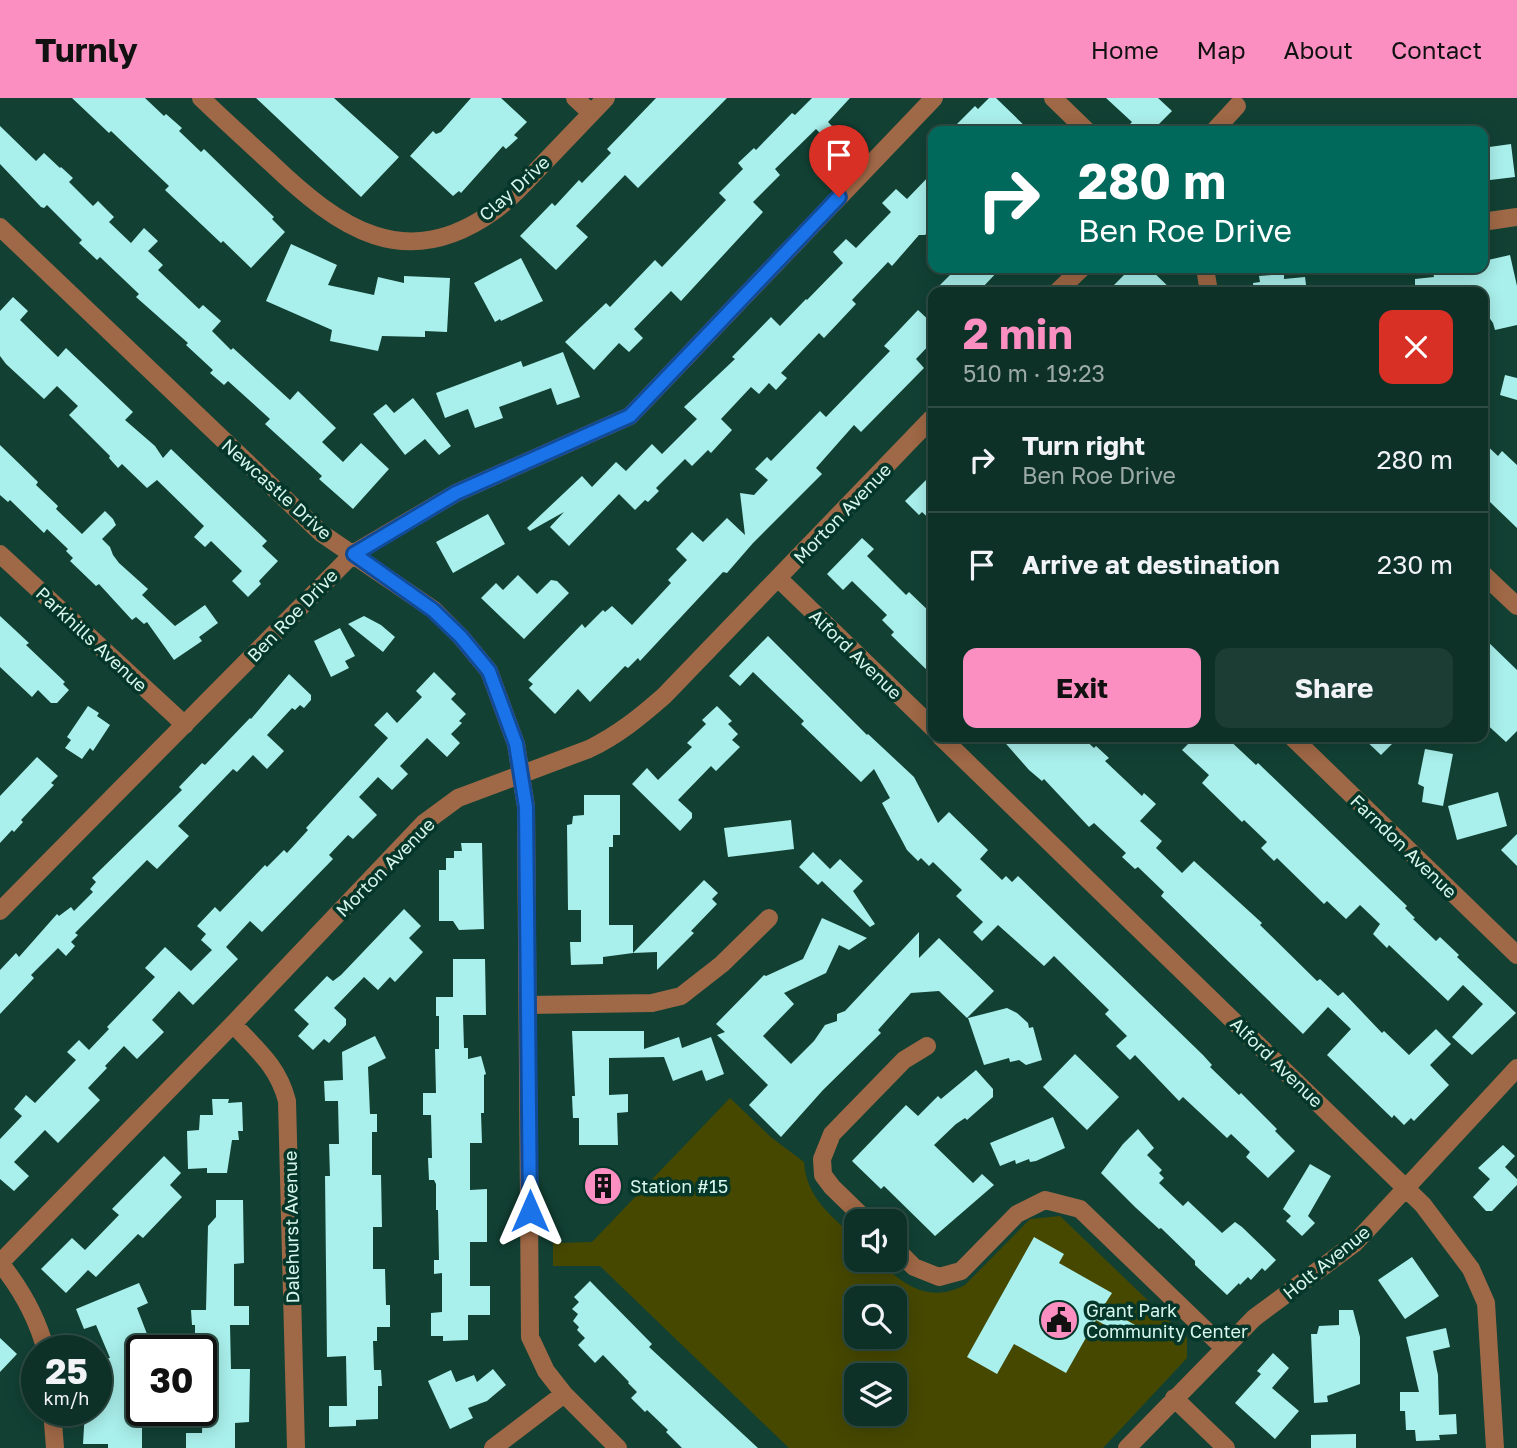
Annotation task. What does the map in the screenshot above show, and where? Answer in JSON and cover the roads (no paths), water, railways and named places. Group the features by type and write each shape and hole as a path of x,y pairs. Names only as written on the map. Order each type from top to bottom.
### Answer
{"street":[{"name":"Clay Drive","path":"201,98 318,205 350,226 394,241 447,237 496,210 606,98"},
{"path":"575,98 591,113"},
{"name":"Ben Roe Drive","path":"0,911 354,554 456,493 630,416 934,98"},
{"path":"1053,98 1082,126"},
{"path":"1219,126 1237,106"},
{"path":"1488,221 1517,217"},
{"name":"Newcastle Drive","path":"0,227 321,533 433,610 461,637 489,671 516,744 526,807 530,1337 546,1371 564,1394 618,1448"},
{"path":"1062,287 1077,273"},
{"name":"Morton Avenue","path":"0,1263 424,823 458,798 589,749 633,723 664,696 779,579 928,422"},
{"name":"Parkhills Avenue","path":"0,554 185,725"},
{"name":"Alford Avenue","path":"779,579 928,724"},
{"path":"1488,579 1517,606"},
{"name":"Alford Avenue","path":"946,742 1423,1205 1471,1269 1486,1303 1495,1448"},
{"name":"Farndon Avenue","path":"1297,742 1517,955"},
{"path":"528,1004 652,1003 681,996 722,964 769,918"},
{"name":"Dalehurst Avenue","path":"233,1024 282,1080 287,1101 296,1448"},
{"path":"854,1209 823,1175 822,1159 832,1134 904,1060 927,1046"},
{"name":"Holt Avenue","path":"1127,1448 1254,1318 1355,1243 1517,1068"},
{"path":"907,1260 914,1267 939,1277 961,1271 1017,1214 1045,1200 1080,1209 1224,1348"},
{"path":"0,1263 39,1322 42,1335"},
{"path":"493,1448 564,1394"},
{"path":"1174,1398 1226,1448"},
{"path":"53,1426 55,1448"}],"place":[{"name":"Station #15","path":"603,1186"},
{"name":"Grant Park Community Center","path":"1059,1320"}]}
